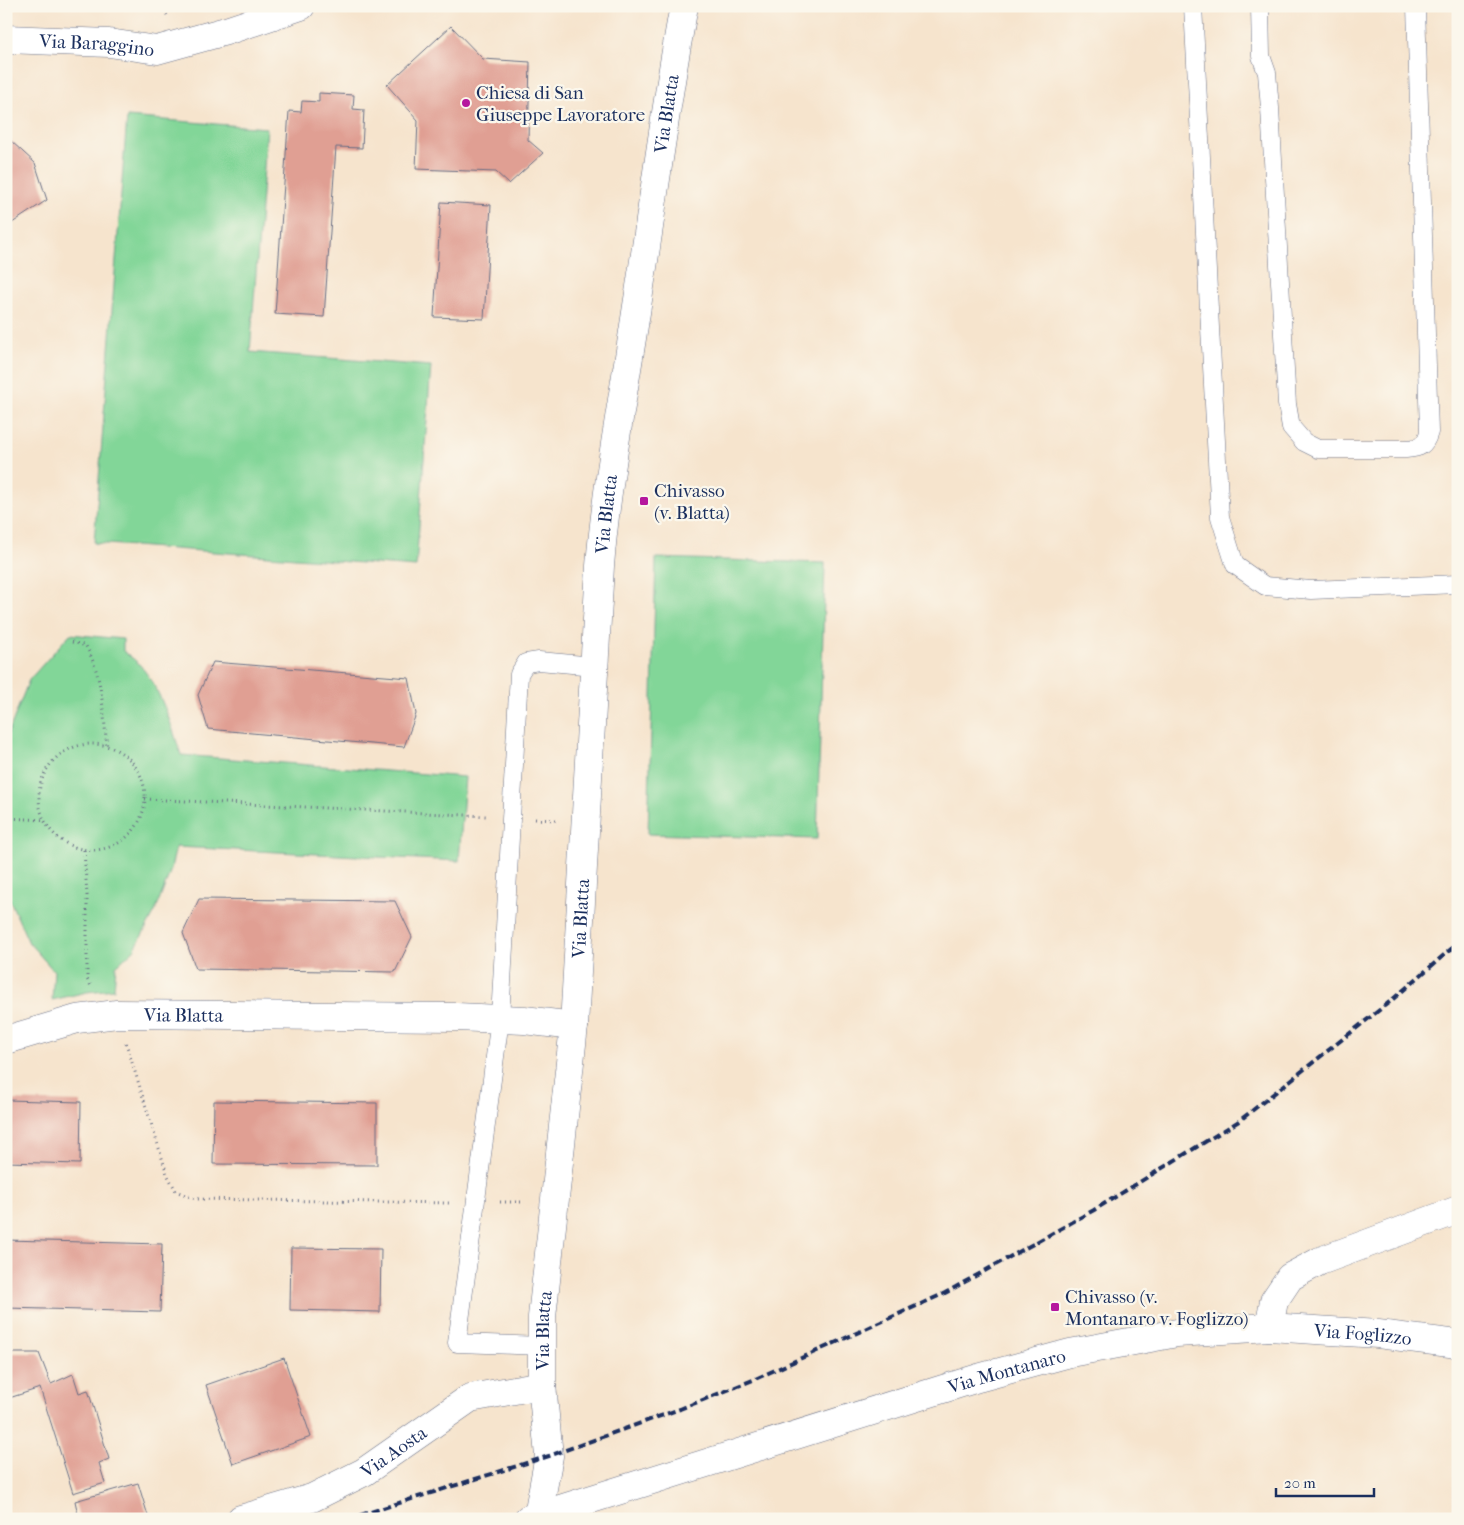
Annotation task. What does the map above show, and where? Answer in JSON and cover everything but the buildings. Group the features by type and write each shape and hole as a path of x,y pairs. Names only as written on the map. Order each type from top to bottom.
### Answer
{"street":[{"name":"Via Baraggino","path":"6,40 109,43 157,50 226,31 301,6"},
{"name":"Via Blatta","path":"534,1518 549,1456 542,1385 542,1317 574,1026 584,822 605,505 638,305 672,68 684,6"},
{"name":"Via Blatta","path":"6,1040 77,1019 117,1014 457,1017 524,1020 574,1026"},
{"path":"1269,1326 1274,1301 1290,1277 1320,1261 1458,1210"},
{"name":"Via Foglizzo","path":"1269,1326 1378,1334 1458,1344"},
{"name":"Via Montanaro","path":"534,1518 978,1378 1070,1353 1177,1333 1269,1326"},
{"name":"Via Aosta","path":"241,1519 312,1498 364,1472 470,1398 542,1385"}],"lane":[{"path":"1193,6 1220,517 1235,565 1265,586 1302,589 1458,584"},
{"path":"1260,6 1261,56 1267,73 1270,108 1287,404 1291,427 1304,442 1318,449 1406,449 1419,448 1426,443 1429,432 1416,6"},
{"path":"542,1346 457,1343 500,1019 519,674 526,663 539,661 594,666"}],"path":[{"path":"72,642 86,646 93,658 100,682 107,746"},
{"path":"90,744 107,746 122,754 135,766 142,782 145,799 141,816 132,832 119,843 102,849 84,850 68,845 53,834 44,820 39,803 40,786 47,770 58,756 72,748 90,744"},
{"path":"145,799 584,822"},
{"path":"6,818 44,820"},
{"path":"84,850 87,895 87,979 97,994 117,1014 167,1174 176,1191 195,1198 419,1204 525,1202"}],"green space":[{"path":"127,117 267,128 250,352 431,366 416,567 94,543"},
{"path":"656,558 825,563 817,839 648,834"},
{"path":"70,634 123,639 123,651 139,664 147,674 159,696 181,755 465,777 459,861 176,847 170,872 155,912 134,950 116,966 114,989 87,992 52,1000 54,971 29,943 8,896 6,885 6,743 29,680"}],"railway":[{"path":"348,1519 549,1456 680,1409 753,1380 945,1293 1094,1210 1239,1121 1392,1000 1458,943"}],"place":[{"name":"Chiesa di San Giuseppe Lavoratore","path":"466,103"},
{"name":"Chivasso (v. Blatta)","path":"644,501"},
{"name":"Chivasso (v. Montanaro v. Foglizzo)","path":"1055,1307"}]}
